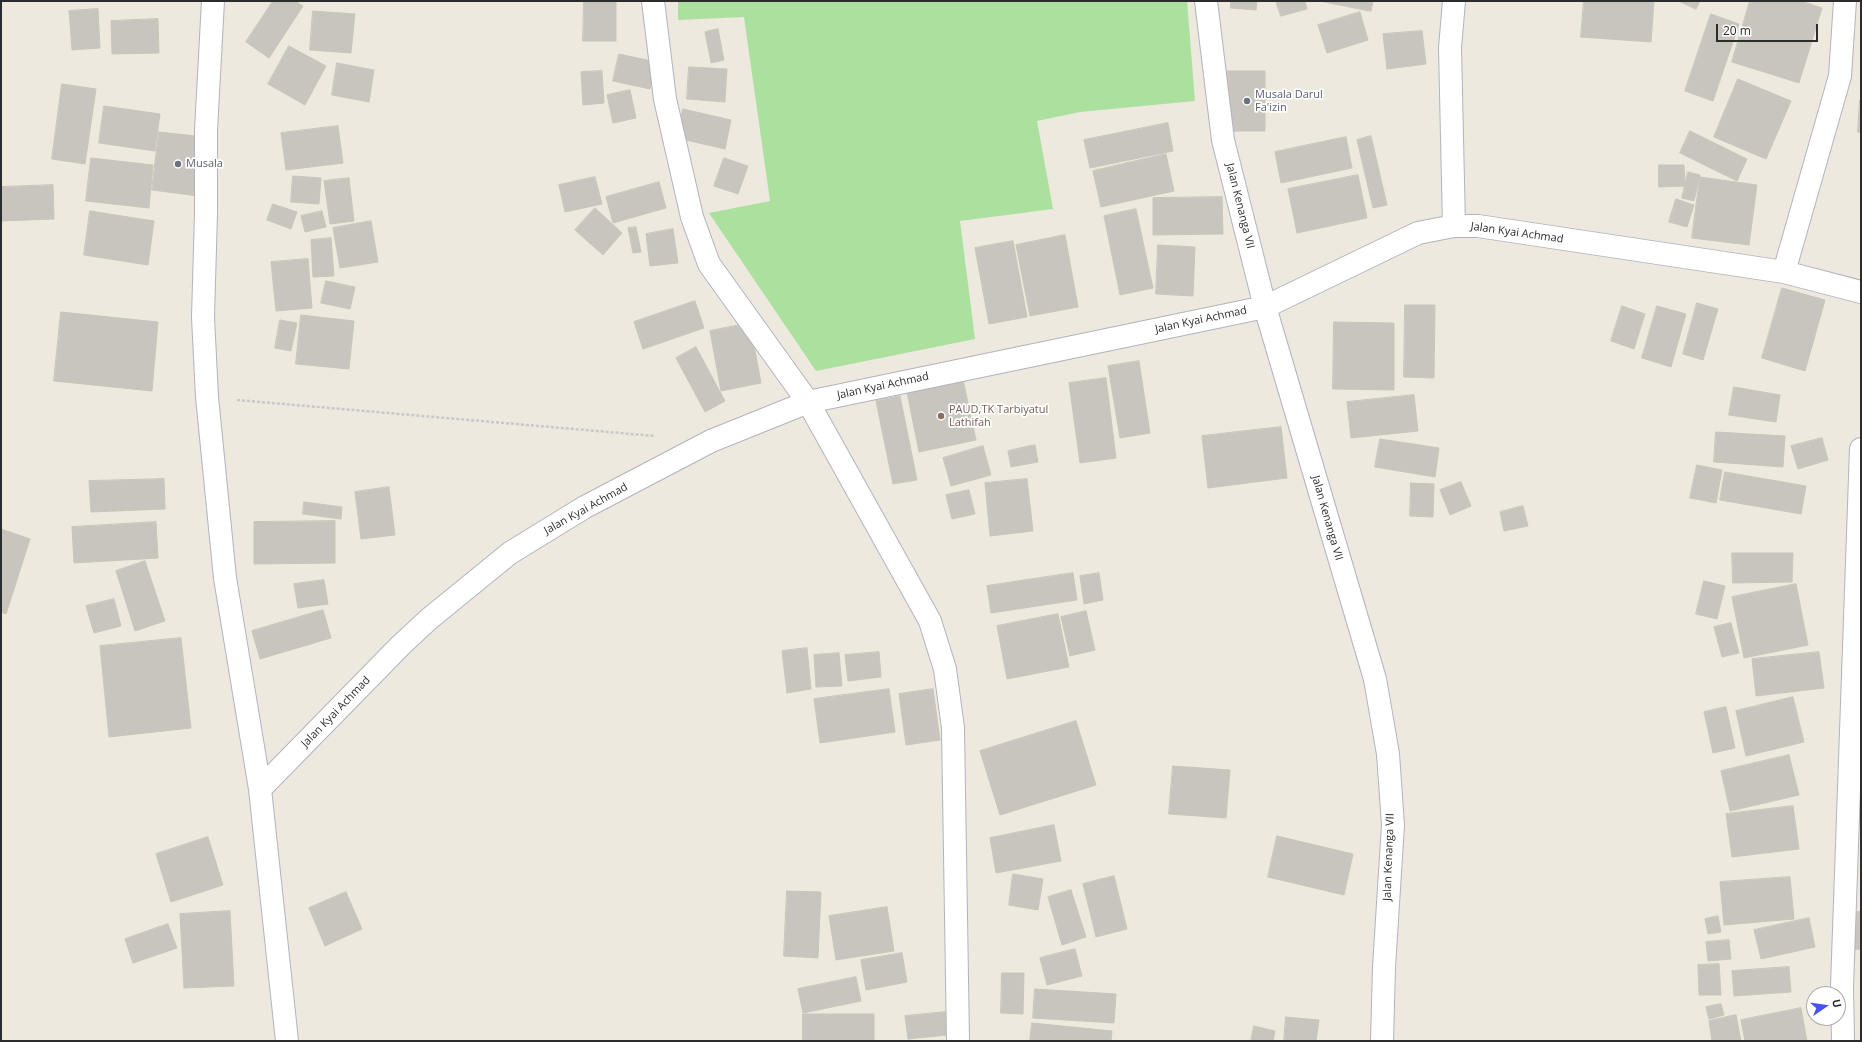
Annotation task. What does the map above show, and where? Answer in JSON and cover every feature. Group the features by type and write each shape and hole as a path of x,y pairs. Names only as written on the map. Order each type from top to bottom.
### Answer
{"street":[{"path":"213,1 206,130 206,213 203,317 207,397 225,578 260,789 287,1041"},
{"path":"653,1 665,99 692,217 709,264 808,402 930,621 945,669 953,728 958,1041"},
{"name":"Jalan Kenanga VII","path":"1206,1 1223,140 1265,307 1375,679 1388,754 1393,825 1384,967 1382,1041"},
{"path":"1454,1 1450,48 1454,226"},
{"path":"1784,272 1840,76 1845,1"},
{"name":"Jalan Kyai Achmad","path":"260,789 401,646 430,619 510,553 585,507 711,441 808,402 1265,307 1418,233 1454,226 1478,226 1784,272 1861,292"},
{"path":"1843,1041 1842,986 1861,449"}],"path":[{"path":"207,397 656,436"}],"green space":[{"path":"678,1 1187,1 1195,101 1080,112 1037,121 1053,209 960,221 975,339 816,371 709,213 770,201 744,17 678,20"}],"building":[{"path":"273,1 295,1 303,6 269,58 246,42"},
{"path":"584,1 616,1 616,41 583,41"},
{"path":"1231,1 1257,1 1256,10 1231,8"},
{"path":"1276,1 1305,1 1307,9 1281,16"},
{"path":"1320,1 1373,1 1371,11"},
{"path":"1584,1 1654,1 1651,42 1581,37"},
{"path":"1679,1 1700,1 1696,9"},
{"path":"1750,1 1801,1 1822,8 1799,83 1732,62"},
{"path":"98,9 100,48 72,50 69,11"},
{"path":"313,11 355,14 351,53 310,50"},
{"path":"1360,12 1368,40 1327,53 1318,25"},
{"path":"1711,14 1739,24 1713,101 1685,91"},
{"path":"158,19 159,53 112,54 111,21"},
{"path":"718,29 724,60 711,63 705,32"},
{"path":"1422,31 1426,64 1387,69 1383,34"},
{"path":"289,46 326,66 305,105 268,84"},
{"path":"619,54 656,62 650,89 613,81"},
{"path":"337,63 374,70 369,102 332,95"},
{"path":"689,67 727,69 725,102 687,99"},
{"path":"602,71 604,103 583,105 581,72"},
{"name":"Musala Darul Fa'izin","path":"1228,71 1265,71 1265,131 1229,131"},
{"path":"1738,79 1791,101 1766,159 1714,137"},
{"path":"62,84 96,89 85,164 52,159"},
{"path":"630,90 636,118 613,123 607,95"},
{"path":"1860,100 1861,132 1858,132"},
{"path":"104,106 160,114 155,151 99,143"},
{"path":"683,109 731,120 725,149 677,138"},
{"path":"1168,123 1173,151 1090,168 1084,140"},
{"path":"338,126 343,163 286,170 281,133"},
{"path":"1690,131 1747,159 1737,181 1680,153"},
{"name":"Musala","path":"159,132 205,137 198,196 152,190"},
{"path":"1371,136 1387,205 1373,208 1357,140"},
{"path":"1346,137 1352,168 1281,183 1275,152"},
{"path":"1166,154 1174,191 1101,207 1093,171"},
{"path":"91,158 153,165 149,208 86,201"},
{"path":"724,158 748,166 738,194 714,186"},
{"path":"1659,165 1684,165 1685,186 1659,187"},
{"path":"1688,172 1700,175 1694,201 1682,198"},
{"path":"1358,175 1367,218 1297,233 1288,189"},
{"path":"293,176 321,178 319,204 291,202"},
{"path":"595,177 602,204 565,212 559,185"},
{"path":"1700,177 1757,185 1749,245 1692,238"},
{"path":"349,178 354,221 330,224 324,181"},
{"path":"659,182 666,208 613,223 606,197"},
{"path":"53,185 54,219 1,221 1,187"},
{"path":"1222,197 1223,234 1153,235 1153,198"},
{"path":"1676,199 1694,205 1687,227 1669,222"},
{"path":"273,204 297,212 291,229 267,220"},
{"path":"595,208 622,233 603,255 575,230"},
{"path":"1136,209 1153,288 1120,295 1104,216"},
{"path":"90,211 154,221 148,265 84,255"},
{"path":"322,211 326,227 305,232 301,216"},
{"path":"371,221 378,262 340,268 333,228"},
{"path":"636,227 641,252 633,253 628,228"},
{"path":"673,229 678,263 650,266 646,234"},
{"path":"1065,235 1078,307 1030,316 1016,245"},
{"path":"331,238 334,276 313,277 311,240"},
{"path":"1013,241 1027,317 989,324 975,248"},
{"path":"1158,245 1195,247 1193,296 1156,294"},
{"path":"308,259 312,308 276,311 271,262"},
{"path":"326,281 355,287 350,309 321,303"},
{"path":"1782,288 1825,300 1805,371 1762,358"},
{"path":"695,301 704,328 643,349 634,322"},
{"path":"1697,303 1718,309 1703,360 1683,354"},
{"path":"1405,305 1435,305 1434,378 1404,377"},
{"path":"1622,306 1645,314 1634,349 1611,341"},
{"path":"1657,306 1686,314 1671,367 1642,358"},
{"path":"61,312 158,322 152,391 54,381"},
{"path":"301,315 354,321 349,369 296,364"},
{"path":"280,320 297,323 291,351 275,348"},
{"path":"1334,322 1394,323 1394,390 1333,389"},
{"path":"750,323 761,383 721,391 710,331"},
{"path":"696,347 725,401 705,412 676,358"},
{"path":"1139,361 1150,433 1120,438 1108,366"},
{"path":"1106,378 1116,458 1080,463 1069,383"},
{"name":"PAUD,TK Tarbiyatul Lathifah","path":"963,380 976,440 919,452 907,392"},
{"path":"1734,387 1780,395 1776,422 1729,415"},
{"path":"1414,395 1418,431 1351,438 1347,402"},
{"path":"900,396 917,480 893,484 876,401"},
{"path":"1281,427 1287,478 1208,488 1202,436"},
{"path":"1716,432 1785,436 1783,467 1714,462"},
{"path":"1822,438 1828,460 1798,469 1791,446"},
{"path":"1380,439 1439,448 1435,477 1375,467"},
{"path":"1035,445 1038,462 1011,467 1008,451"},
{"path":"983,446 991,475 951,486 943,458"},
{"path":"1697,465 1722,470 1716,503 1690,498"},
{"path":"1725,472 1806,486 1801,514 1720,500"},
{"path":"164,479 165,509 91,512 89,481"},
{"path":"1027,479 1033,531 990,536 985,483"},
{"path":"1461,482 1471,506 1450,515 1440,490"},
{"path":"1411,483 1434,484 1433,517 1410,516"},
{"path":"389,487 395,535 361,539 355,492"},
{"path":"969,490 975,514 952,519 946,495"},
{"path":"304,502 342,507 341,519 303,514"},
{"path":"1523,506 1528,526 1504,531 1500,512"},
{"path":"335,521 335,563 254,564 254,522"},
{"path":"156,522 158,558 74,563 72,527"},
{"path":"1,529 30,539 6,614 1,612"},
{"path":"1732,553 1793,553 1792,582 1733,583"},
{"path":"145,561 165,621 135,631 116,571"},
{"path":"1073,573 1077,600 991,613 987,586"},
{"path":"1099,573 1103,600 1084,604 1080,576"},
{"path":"324,580 328,604 298,608 294,584"},
{"path":"1704,581 1725,586 1717,619 1696,614"},
{"path":"1796,584 1808,645 1744,658 1732,597"},
{"path":"114,599 121,626 94,633 86,606"},
{"path":"323,610 331,638 260,659 252,631"},
{"path":"1086,611 1095,650 1070,656 1061,617"},
{"path":"1058,614 1069,667 1007,679 997,626"},
{"path":"1731,623 1739,653 1722,657 1714,627"},
{"path":"181,638 191,728 109,737 100,646"},
{"path":"807,648 811,689 787,693 782,651"},
{"path":"879,652 881,677 848,681 845,655"},
{"path":"1819,652 1824,688 1756,696 1752,659"},
{"path":"839,653 842,686 816,687 814,655"},
{"path":"889,689 895,732 820,743 814,699"},
{"path":"933,689 940,740 906,745 899,694"},
{"path":"1793,697 1804,742 1746,756 1736,711"},
{"path":"1726,707 1735,748 1713,753 1704,712"},
{"path":"1076,721 1096,785 1000,815 980,751"},
{"path":"1789,755 1799,795 1730,811 1721,771"},
{"path":"1173,766 1230,770 1226,818 1169,814"},
{"path":"1793,806 1799,849 1732,857 1726,814"},
{"path":"1054,825 1061,861 996,873 990,838"},
{"path":"1277,836 1353,854 1344,895 1268,877"},
{"path":"208,837 223,885 171,902 156,854"},
{"path":"1013,874 1043,879 1038,910 1009,905"},
{"path":"1114,876 1127,929 1096,937 1083,884"},
{"path":"1790,877 1794,919 1724,925 1720,882"},
{"path":"1071,890 1086,937 1062,945 1048,897"},
{"path":"787,891 821,892 818,958 784,956"},
{"path":"346,892 362,929 325,946 309,908"},
{"path":"887,907 894,951 836,960 829,916"},
{"path":"230,911 234,986 184,988 180,914"},
{"path":"1861,912 1861,949 1848,950 1846,913"},
{"path":"1718,916 1721,932 1708,934 1705,919"},
{"path":"1809,918 1815,947 1761,959 1754,930"},
{"path":"168,924 177,948 133,963 125,939"},
{"path":"1729,940 1731,959 1708,961 1706,942"},
{"path":"1075,949 1082,976 1047,985 1040,958"},
{"path":"902,953 907,982 866,990 861,960"},
{"path":"1719,964 1721,995 1699,995 1698,965"},
{"path":"1789,967 1791,992 1734,996 1732,971"},
{"path":"1002,973 1024,973 1023,1014 1001,1013"},
{"path":"856,977 861,1001 803,1013 798,989"},
{"path":"1035,989 1116,994 1114,1023 1033,1018"},
{"path":"1721,1004 1724,1015 1709,1019 1706,1007"},
{"path":"1801,1008 1807,1041 1745,1041 1741,1020"},
{"path":"945,1012 947,1035 908,1039 905,1016"},
{"path":"803,1014 874,1014 874,1041 803,1041"},
{"path":"1736,1015 1741,1041 1712,1041 1709,1021"},
{"path":"1286,1017 1319,1020 1316,1041 1284,1041"},
{"path":"1032,1023 1112,1031 1111,1041 1030,1041"},
{"path":"1254,1026 1275,1031 1273,1041 1251,1041"}],"place":[{"name":"Musala Darul Fa'izin","path":"1247,101"},
{"name":"Musala","path":"178,164"},
{"name":"PAUD,TK Tarbiyatul Lathifah","path":"941,416"}]}
